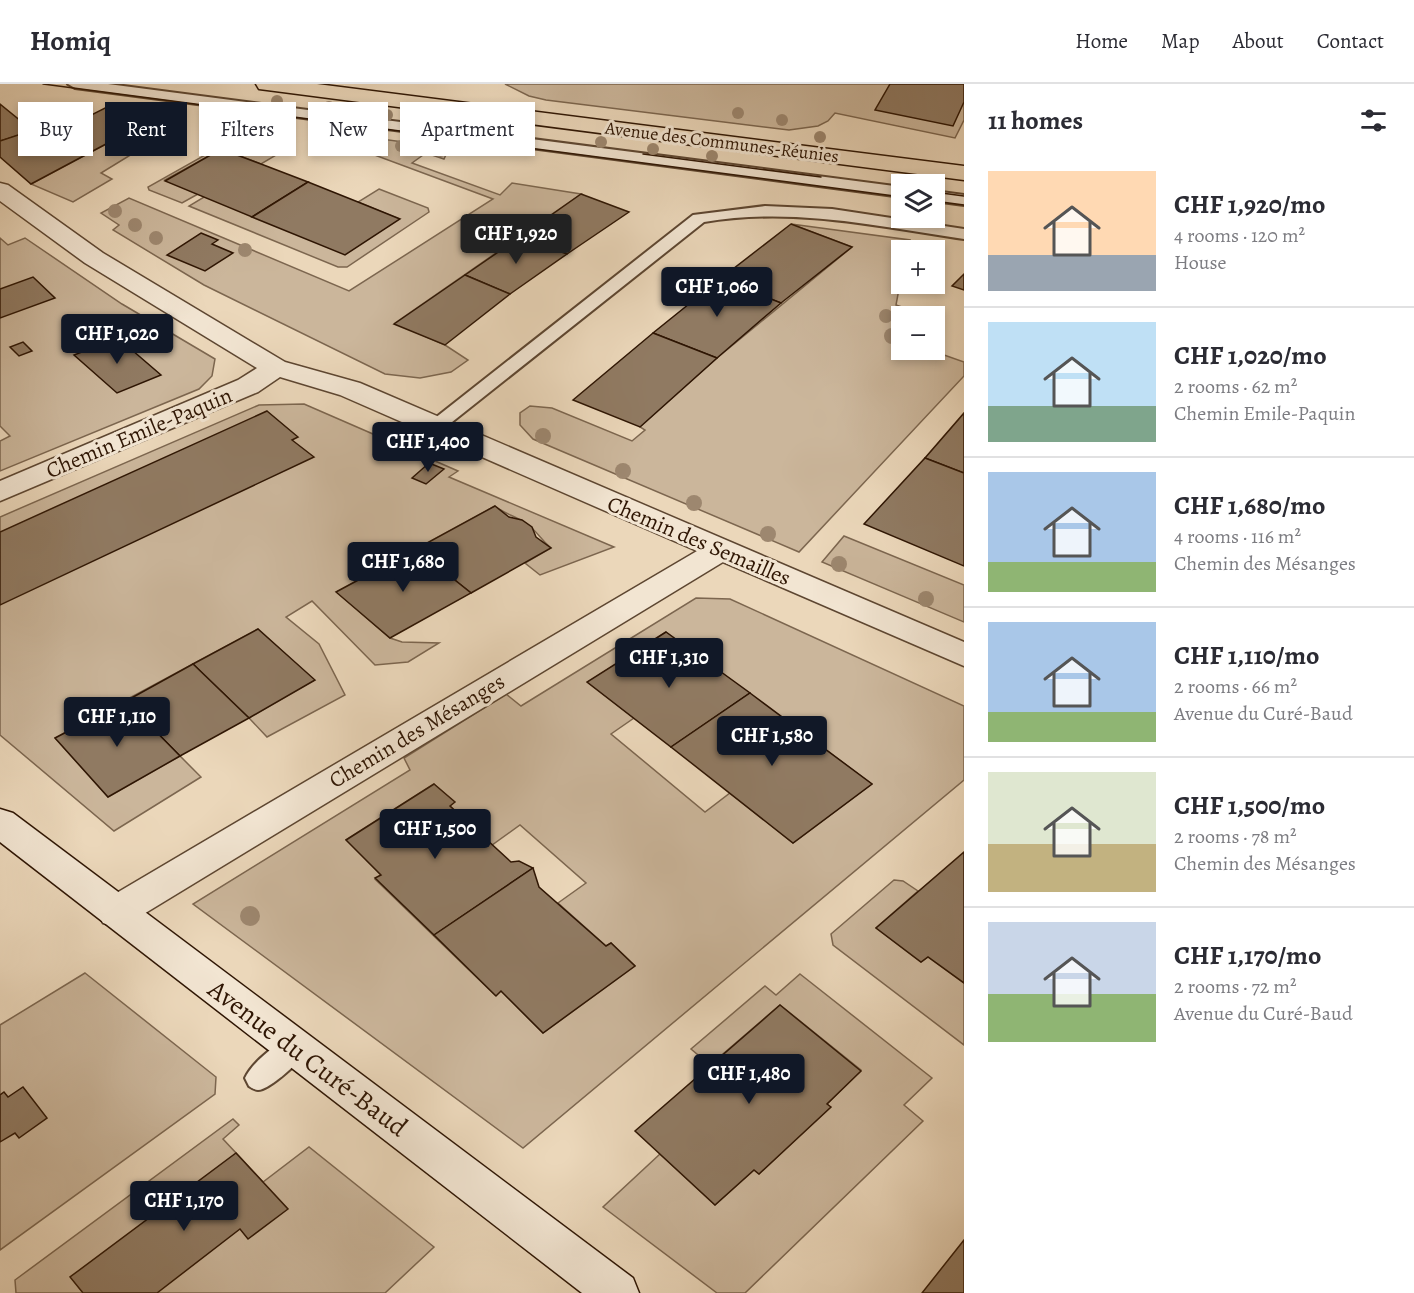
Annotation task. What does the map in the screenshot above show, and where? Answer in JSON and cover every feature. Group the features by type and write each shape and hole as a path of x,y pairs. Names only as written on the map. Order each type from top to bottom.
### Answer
{"main road":[{"name":"Avenue des Communes-Réunies","path":"267,84 964,173"}],"street":[{"name":"Chemin des Semailles","path":"0,190 94,258 276,369 312,376 350,389 720,551 964,654"},
{"name":"Chemin Emile-Paquin","path":"0,492 248,386 276,369"},
{"name":"Chemin des Mésanges","path":"116,912 720,551"},
{"name":"Avenue du Curé-Baud","path":"0,823 617,1293"}],"lane":[{"path":"75,84 891,191"},
{"path":"945,197 964,200"},
{"path":"435,426 699,218 732,210 788,209 964,234"},
{"path":"259,1078 295,1048"}],"shaded area":[{"path":"505,84 964,84 964,120 955,138 835,113 828,121 818,126 789,130 546,100 529,96"},
{"path":"388,140 400,141 400,156 422,156 412,163 500,195 512,183 581,194 395,323 445,345 468,360 451,372 420,378 385,374 204,285 113,230 119,225 101,213 129,198 349,291 493,199 377,156 388,156"},
{"path":"105,145 105,156 129,156 101,173 112,179 73,202 31,184 84,156 93,156 93,151"},
{"path":"203,156 208,156 165,180 198,194 182,203 149,190 148,187"},
{"path":"240,156 275,156 261,164"},
{"path":"379,189 428,208 429,212 347,267 338,267 189,206 204,197 399,219 358,202"},
{"path":"791,224 910,240 891,240 891,294 898,294 896,305 899,306 891,306 891,360 945,360 945,355 964,362 964,376 799,552 533,439 520,425 520,413 530,406 552,408 632,441 645,430 640,427 717,358 852,247"},
{"path":"0,238 8,245 25,238 122,304 215,359 212,376 199,389 0,471 0,441 10,436 0,426"},
{"path":"304,404 458,471 449,477 614,547 540,575 525,563 551,548 528,525 495,506 337,592 390,638 402,642 439,643 408,662 375,665 312,601 286,617 319,644 345,695 267,737 249,718 314,680 258,629 55,738 108,797 180,756 201,777 114,831 0,735 0,517 259,405"},
{"path":"844,536 964,585 964,622 822,562"},
{"path":"696,598 730,599 964,706 964,780 523,1148 193,904 410,770 404,758 506,694 521,706","holes":["666,632 872,784 793,843 730,793 705,812 611,734 634,718 588,682","434,784 454,802 450,806 492,845 520,825 586,883 558,903 606,946 611,943 635,966 543,1033 501,991 495,995 375,879 381,875 346,840"]},
{"path":"894,880 903,881 918,891 876,928 921,962 928,957 964,983 964,1045 833,945 831,934"},
{"path":"85,973 216,1077 215,1094 0,1250 0,1025"},
{"path":"800,974 932,1078 904,1105 923,1121 745,1293 717,1293 603,1207 660,1154 715,1205 754,1170 759,1174 830,1107 827,1104 861,1070 780,1005 710,1065 691,1049 765,986 776,995"},
{"path":"233,1119 239,1125 223,1139 263,1182 309,1147 434,1247 385,1293 16,1293 15,1280"}],"building":[{"path":"890,84 964,84 964,102 953,126 875,110"},
{"path":"0,104 18,119 18,136 0,141"},
{"path":"105,108 105,145 93,151 93,114"},
{"path":"18,135 18,156 84,156 31,184 0,157 0,141"},
{"path":"209,156 239,156 308,182 252,217 165,181"},
{"path":"308,182 400,219 345,255 252,217"},
{"path":"581,194 629,212 567,254 520,237"},
{"path":"791,224 852,247 781,303 720,279"},
{"path":"201,233 218,240 212,244 233,253 205,271 167,255"},
{"path":"520,237 567,254 510,294 465,275"},
{"path":"964,274 964,290 952,286"},
{"path":"465,275 510,294 445,345 394,324"},
{"path":"33,277 55,298 0,318 0,289"},
{"path":"720,279 781,303 717,358 653,333"},
{"path":"653,333 717,358 640,427 573,400"},
{"path":"118,338 161,375 117,393 74,355"},
{"path":"23,342 32,351 19,356 10,347"},
{"path":"267,411 298,437 292,440 314,457 0,605 0,532"},
{"path":"964,413 964,473 925,458"},
{"path":"925,458 964,473 964,566 864,524"},
{"path":"429,463 444,469 426,484 412,478"},
{"path":"495,506 509,517 522,520 532,527 536,537 551,548 471,593 416,549"},
{"path":"416,549 471,593 390,638 336,592"},
{"path":"258,629 315,680 249,718 193,664"},
{"path":"666,632 750,693 671,747 587,682"},
{"path":"193,664 249,718 180,756 126,701"},
{"path":"750,693 872,784 793,843 671,747"},
{"path":"126,701 180,756 108,797 55,738"},
{"path":"434,784 455,802 450,806 511,862 519,861 533,868 434,935 375,878 381,875 346,840"},
{"path":"964,852 964,983 928,957 921,962 876,928"},
{"path":"533,868 539,887 606,946 611,943 635,966 543,1033 501,991 496,996 434,935"},
{"path":"780,1005 861,1071 827,1104 831,1107 759,1174 754,1170 715,1205 635,1131"},
{"path":"23,1087 47,1118 19,1138 15,1133 0,1142 0,1095 4,1092 8,1097"},
{"path":"236,1153 288,1209 248,1239 240,1229 157,1293 83,1293 70,1277"},
{"path":"964,1240 964,1293 922,1293"}],"tram line":[{"path":"43,84 891,196"},
{"path":"643,154 821,177"},
{"path":"945,193 964,196"},
{"path":"945,202 964,205"}]}
